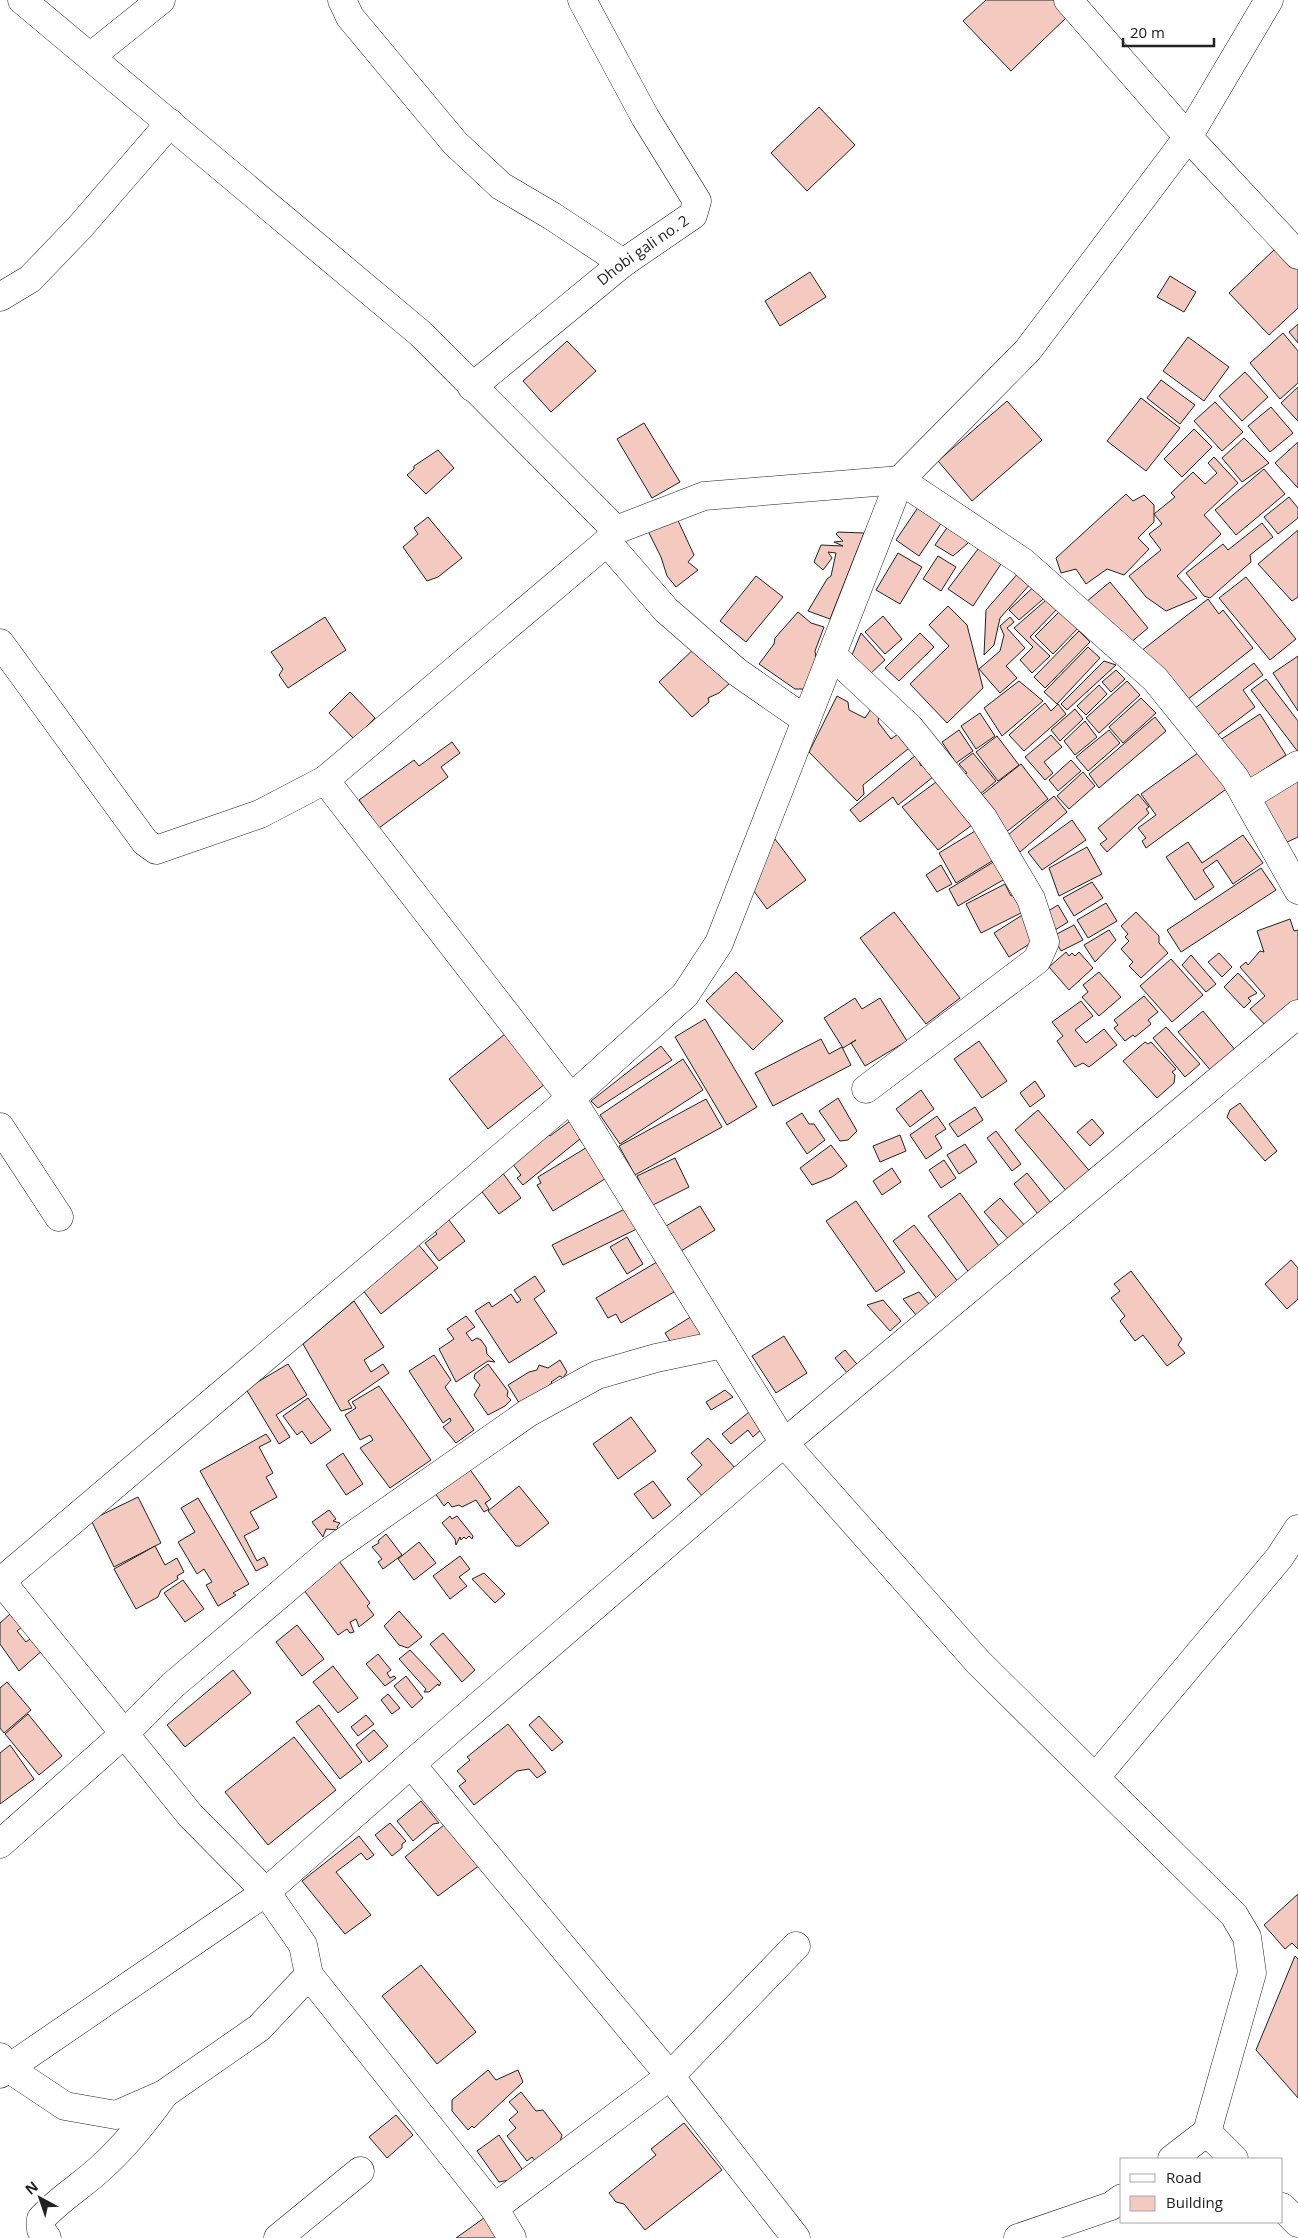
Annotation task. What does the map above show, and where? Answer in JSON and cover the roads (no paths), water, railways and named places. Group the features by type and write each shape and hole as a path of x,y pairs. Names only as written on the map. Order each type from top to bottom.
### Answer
{"street":[{"path":"22,0 422,334 612,536 666,610 737,672 806,720"},
{"path":"90,57 161,0"},
{"path":"342,0 350,17 455,143 500,186 552,216 623,264"},
{"name":"Dhobi gali no. 2","path":"472,386 623,264 693,215 697,202 645,117 582,0"},
{"path":"1068,0 1188,137 1298,255"},
{"path":"512,2238 494,2208 309,1975 302,1945 266,1892 190,1815 125,1732 1,1582 570,1098 686,995 719,942 900,480 1028,350 1188,137 1269,0"},
{"path":"0,297 30,279 80,226 170,123"},
{"path":"0,643 145,842 156,850 260,814 325,780 612,536 704,496 900,480 1023,562 1155,679 1235,778 1298,890"},
{"path":"832,655 909,727 983,818 1031,899 1044,942 1037,960 866,1089"},
{"path":"1246,797 1298,765"},
{"path":"325,780 570,1098 784,1442 978,1662 1234,1915 1246,1937 1252,1973 1207,2132 1173,2158"},
{"path":"309,1975 259,2028 164,2094 116,2115 65,2106 3,2066 266,1892 411,1764 784,1442 1298,1014"},
{"path":"0,1127 59,1217"},
{"path":"0,1844 125,1732 173,1685 332,1550 528,1413 597,1375 656,1358 723,1344"},
{"path":"1095,1778 1278,1558 1298,1529"},
{"path":"411,1764 670,2076 796,2238"},
{"path":"494,2208 670,2076 796,1946"},
{"path":"47,2238 41,2230 40,2219 103,2166 134,2135 164,2094"},
{"path":"1207,2132 1233,2158"},
{"path":"278,2238 360,2171"},
{"path":"1018,2238 1111,2206 1120,2199"},
{"path":"1283,2208 1298,2224"}]}
